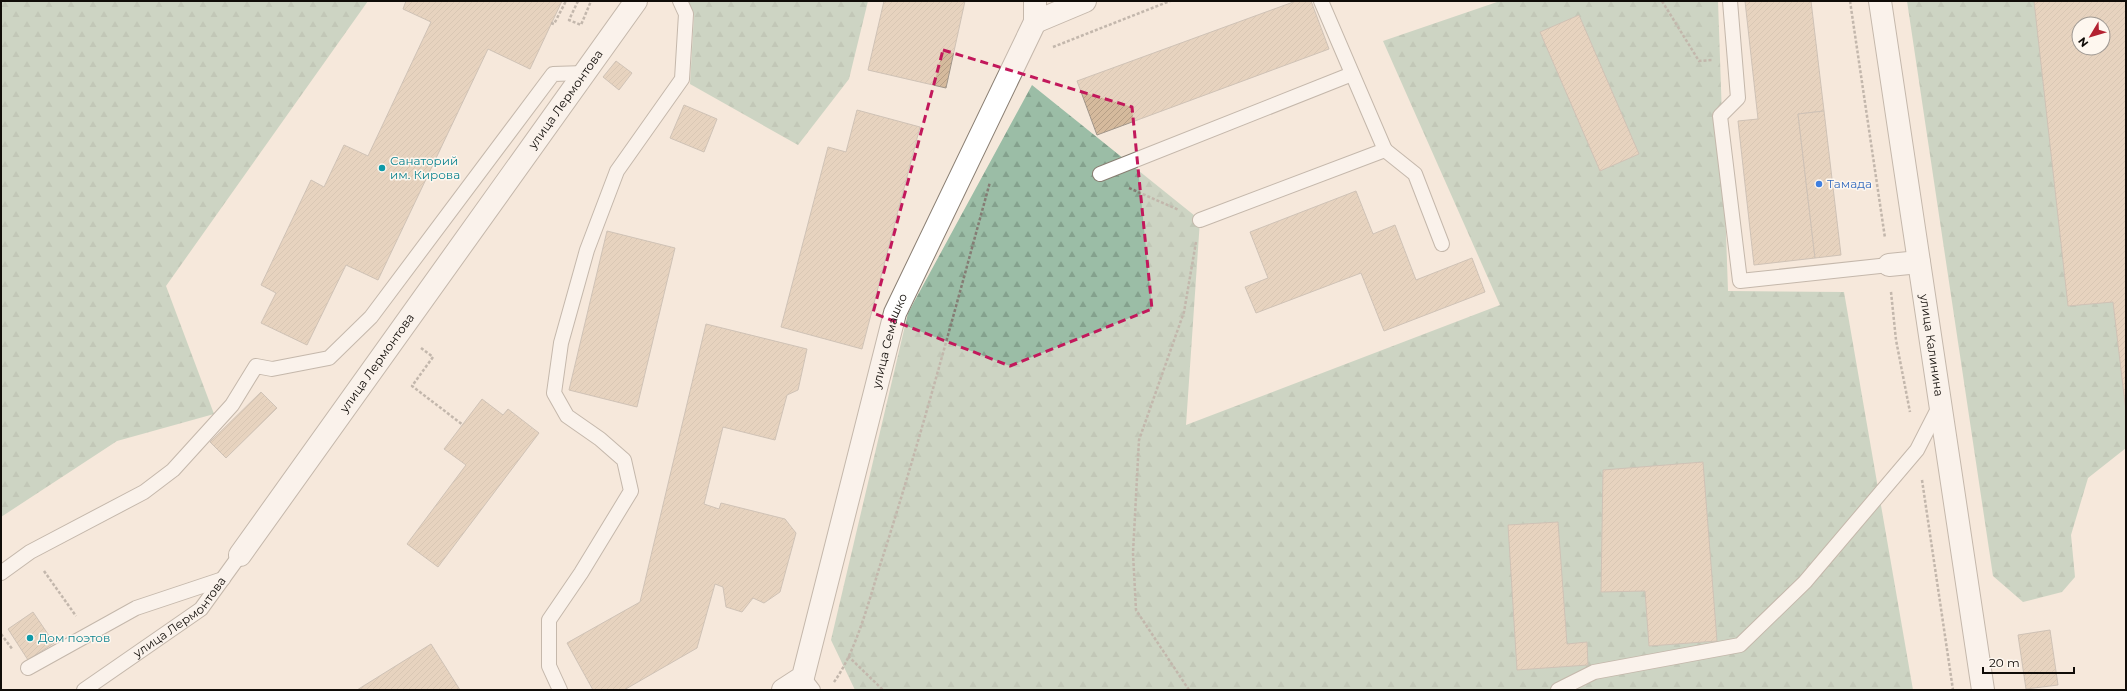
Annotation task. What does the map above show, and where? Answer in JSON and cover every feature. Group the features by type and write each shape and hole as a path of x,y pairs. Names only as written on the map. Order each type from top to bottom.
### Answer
{"street":[{"name":"улица Лермонтова","path":"240,556 636,1"},
{"path":"1035,12 1085,1"},
{"name":"улица Калинина","path":"1880,1 1983,690"},
{"name":"улица Семашко","path":"782,690 808,684 895,313 1035,12"},
{"path":"1889,265 1919,262"}],"lane":[{"path":"560,690 549,666 549,620 581,573 631,491 624,460 600,439 567,416 554,393 560,343 587,250 617,171 682,79 686,14 680,1"},
{"path":"1321,1 1385,150 1415,174 1442,244"},
{"path":"1730,1 1738,98 1720,116 1740,282 1889,265"},
{"path":"1,572 30,552 144,492 173,470 232,404 256,366 272,369 329,358 371,317 553,74 584,73"},
{"path":"1100,174 1352,74"},
{"path":"1200,220 1385,150"},
{"path":"1558,690 1594,672 1740,645 1805,582 1917,450 1940,405"},
{"name":"улица Лермонтова","path":"84,690 201,610 240,556"},
{"path":"28,668 136,608 223,579"}],"path":[{"path":"551,23 554,24 566,1"},
{"path":"578,1 569,20 580,25 591,1"},
{"path":"1046,49 1170,1"},
{"path":"1662,1 1699,61"},
{"path":"1850,1 1889,265 1896,340 1917,450 1953,690"},
{"path":"1100,174 1200,220 1184,312 1140,440 1133,553 1136,610 1189,690"},
{"path":"832,684 840,673 848,656 862,619 908,480 991,179"},
{"path":"400,332 433,357 412,386 463,425"},
{"path":"30,552 77,618"},
{"path":"848,656 884,690"}],"highlighted area":[{"path":"943,50 1132,107 1152,309 1010,366 873,313"}],"green space":[{"path":"1,1 368,1 166,286 214,414 117,441 1,517"},
{"path":"688,1 868,1 849,79 798,145 690,84 694,15"},
{"path":"1500,1 1718,1 1728,291 1844,292 1913,690 855,690 831,640 908,313 1032,85 1200,220 1186,425 1500,305 1383,41"},
{"path":"1907,1 2126,1 2126,448 2088,478 2071,535 2075,577 2062,592 2023,602 1993,576"}],"building":[{"name":"Санаторий им. Кирова","path":"406,1 562,1 530,69 488,49 378,280 346,265 307,345 261,323 276,293 261,285 311,180 324,187 344,145 368,156 431,22 403,9"},
{"path":"884,1 965,1 946,88 868,70"},
{"path":"1296,1 1311,1 1329,49 1097,135 1077,81"},
{"path":"1745,1 1811,1 1824,111 1798,114 1815,258 1754,265 1738,121 1758,119"},
{"path":"2034,1 2126,1 2126,412 2113,302 2068,306"},
{"path":"1579,15 1639,154 1600,171 1540,32"},
{"path":"616,61 632,73 619,90 603,77"},
{"path":"684,105 717,119 704,152 670,138"},
{"path":"857,110 920,127 862,349 781,327 828,147 846,152"},
{"name":"Тамада","path":"1824,111 1841,255 1815,258 1798,114"},
{"path":"1356,191 1373,234 1395,225 1416,280 1472,258 1485,292 1384,331 1361,273 1256,313 1245,287 1268,278 1250,232"},
{"path":"607,231 675,248 637,407 569,390"},
{"path":"706,324 807,349 798,390 787,395 775,440 723,427 704,504 719,509 721,503 785,519 796,533 780,592 764,603 753,598 742,612 726,607 723,587 715,584 697,648 624,690 593,690 567,643 640,602"},
{"path":"261,392 277,408 226,458 210,442"},
{"path":"482,399 503,415 508,409 539,433 438,567 407,544 466,465 444,449"},
{"path":"1703,462 1717,641 1649,646 1645,591 1601,592 1603,470"},
{"path":"1558,522 1567,644 1587,642 1588,665 1517,670 1508,525"},
{"path":"33,612 54,643 28,660 8,629"},
{"path":"2050,630 2058,685 2026,689 2018,635"},
{"path":"431,644 460,690 357,690"}],"place":[{"name":"Санаторий им. Кирова","path":"382,168"},
{"name":"Тамада","path":"1819,184"},
{"name":"Дом поэтов","path":"30,638"}]}
